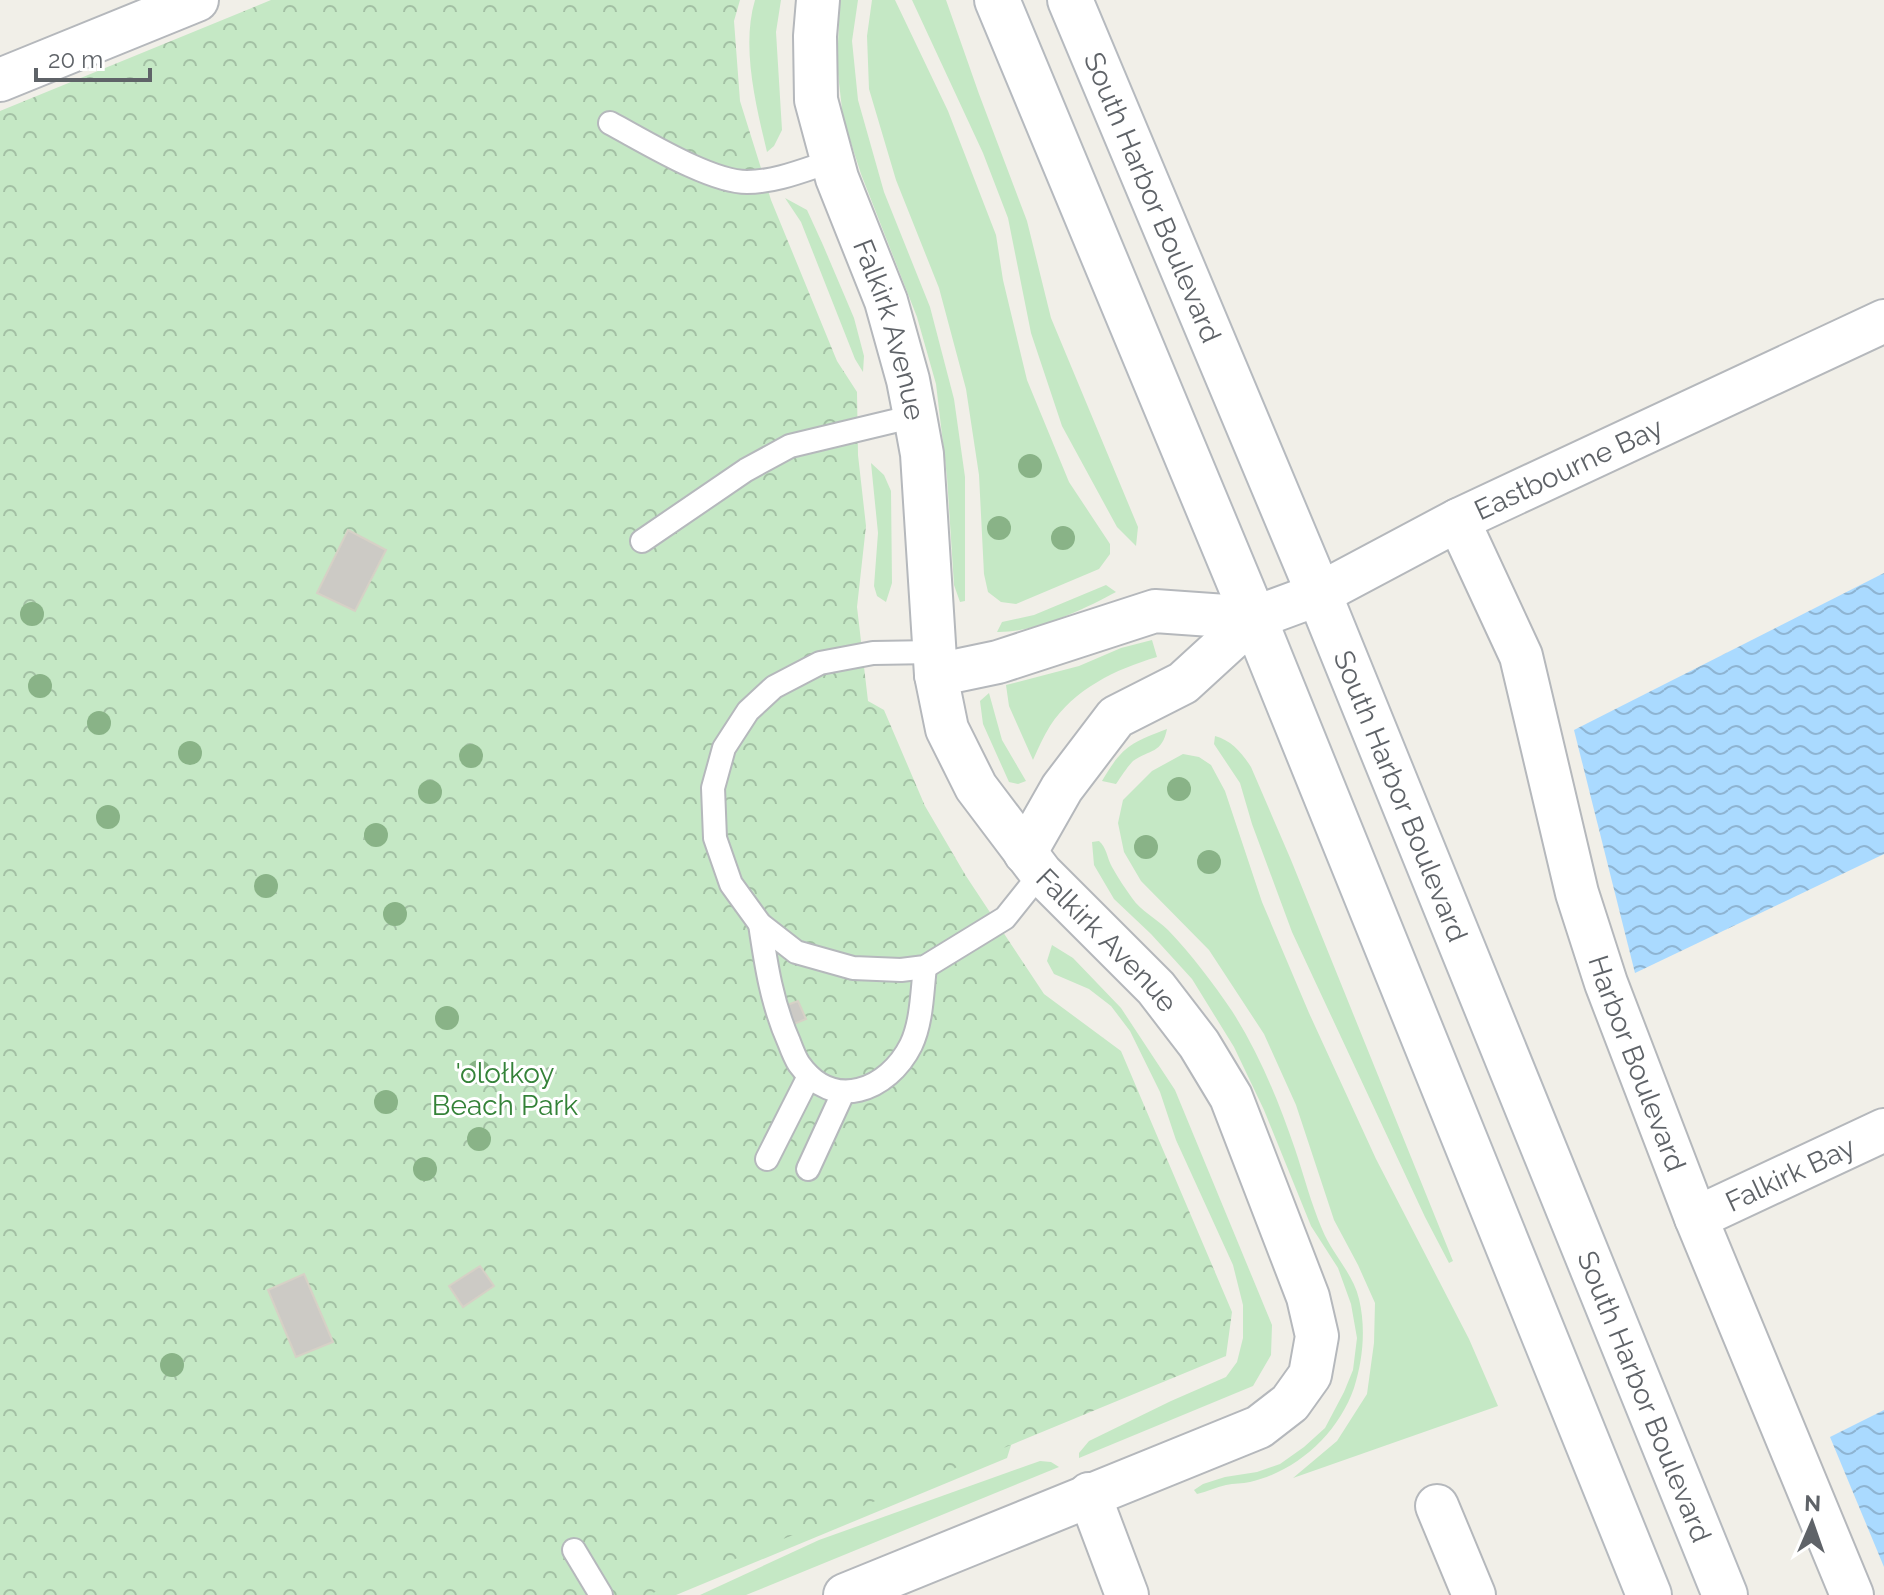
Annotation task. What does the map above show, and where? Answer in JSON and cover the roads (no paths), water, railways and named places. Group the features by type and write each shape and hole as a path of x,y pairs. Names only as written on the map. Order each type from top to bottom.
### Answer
{"main road":[{"path":"997,0 1254,618 1649,1595"},
{"name":"South Harbor Boulevard","path":"1070,0 1319,594 1725,1595"}],"street":[{"path":"0,80 197,0"},
{"name":"Falkirk Avenue","path":"818,0 816,100 832,161 886,301 908,380 922,454 935,664 947,729 976,787 1033,863 1156,988 1199,1044 1231,1097 1308,1297 1317,1336 1310,1375 1290,1403 1259,1427 845,1595"},
{"name":"Eastbourne Bay","path":"1033,863 1062,788 1116,717 1183,683 1254,618 1319,594 1458,520 1884,321"},
{"name":"Harbor Boulevard","path":"1458,520 1521,656 1577,893 1606,983 1696,1218 1852,1595"},
{"name":"Eastbourne Bay","path":"935,664 998,662 1155,611 1254,618"},
{"name":"Falkirk Bay","path":"1696,1218 1884,1130"},
{"path":"1089,1494 1127,1595"},
{"path":"1437,1506 1474,1595"}],"lane":[{"path":"610,123 708,174 744,182 775,180 832,161"},
{"path":"642,541 746,470 790,446 915,416"},
{"path":"935,664 873,653 820,663 774,687 748,711 724,748 713,788 715,838 731,884 760,924 796,952 853,968 901,970 925,967 1005,918 1033,863"},
{"path":"760,924 778,1018 797,1062 821,1086 843,1093 870,1087 892,1073 911,1044 919,1014 925,967"},
{"path":"767,1159 809,1076"},
{"path":"808,1169 843,1093"},
{"path":"574,1550 601,1595"}],"water":[{"path":"1884,573 1884,854 1635,973 1574,730"},
{"path":"1884,1410 1884,1567 1830,1437"}],"park label":[{"name":"'olołkoy Beach Park","path":"505,1089"}]}
